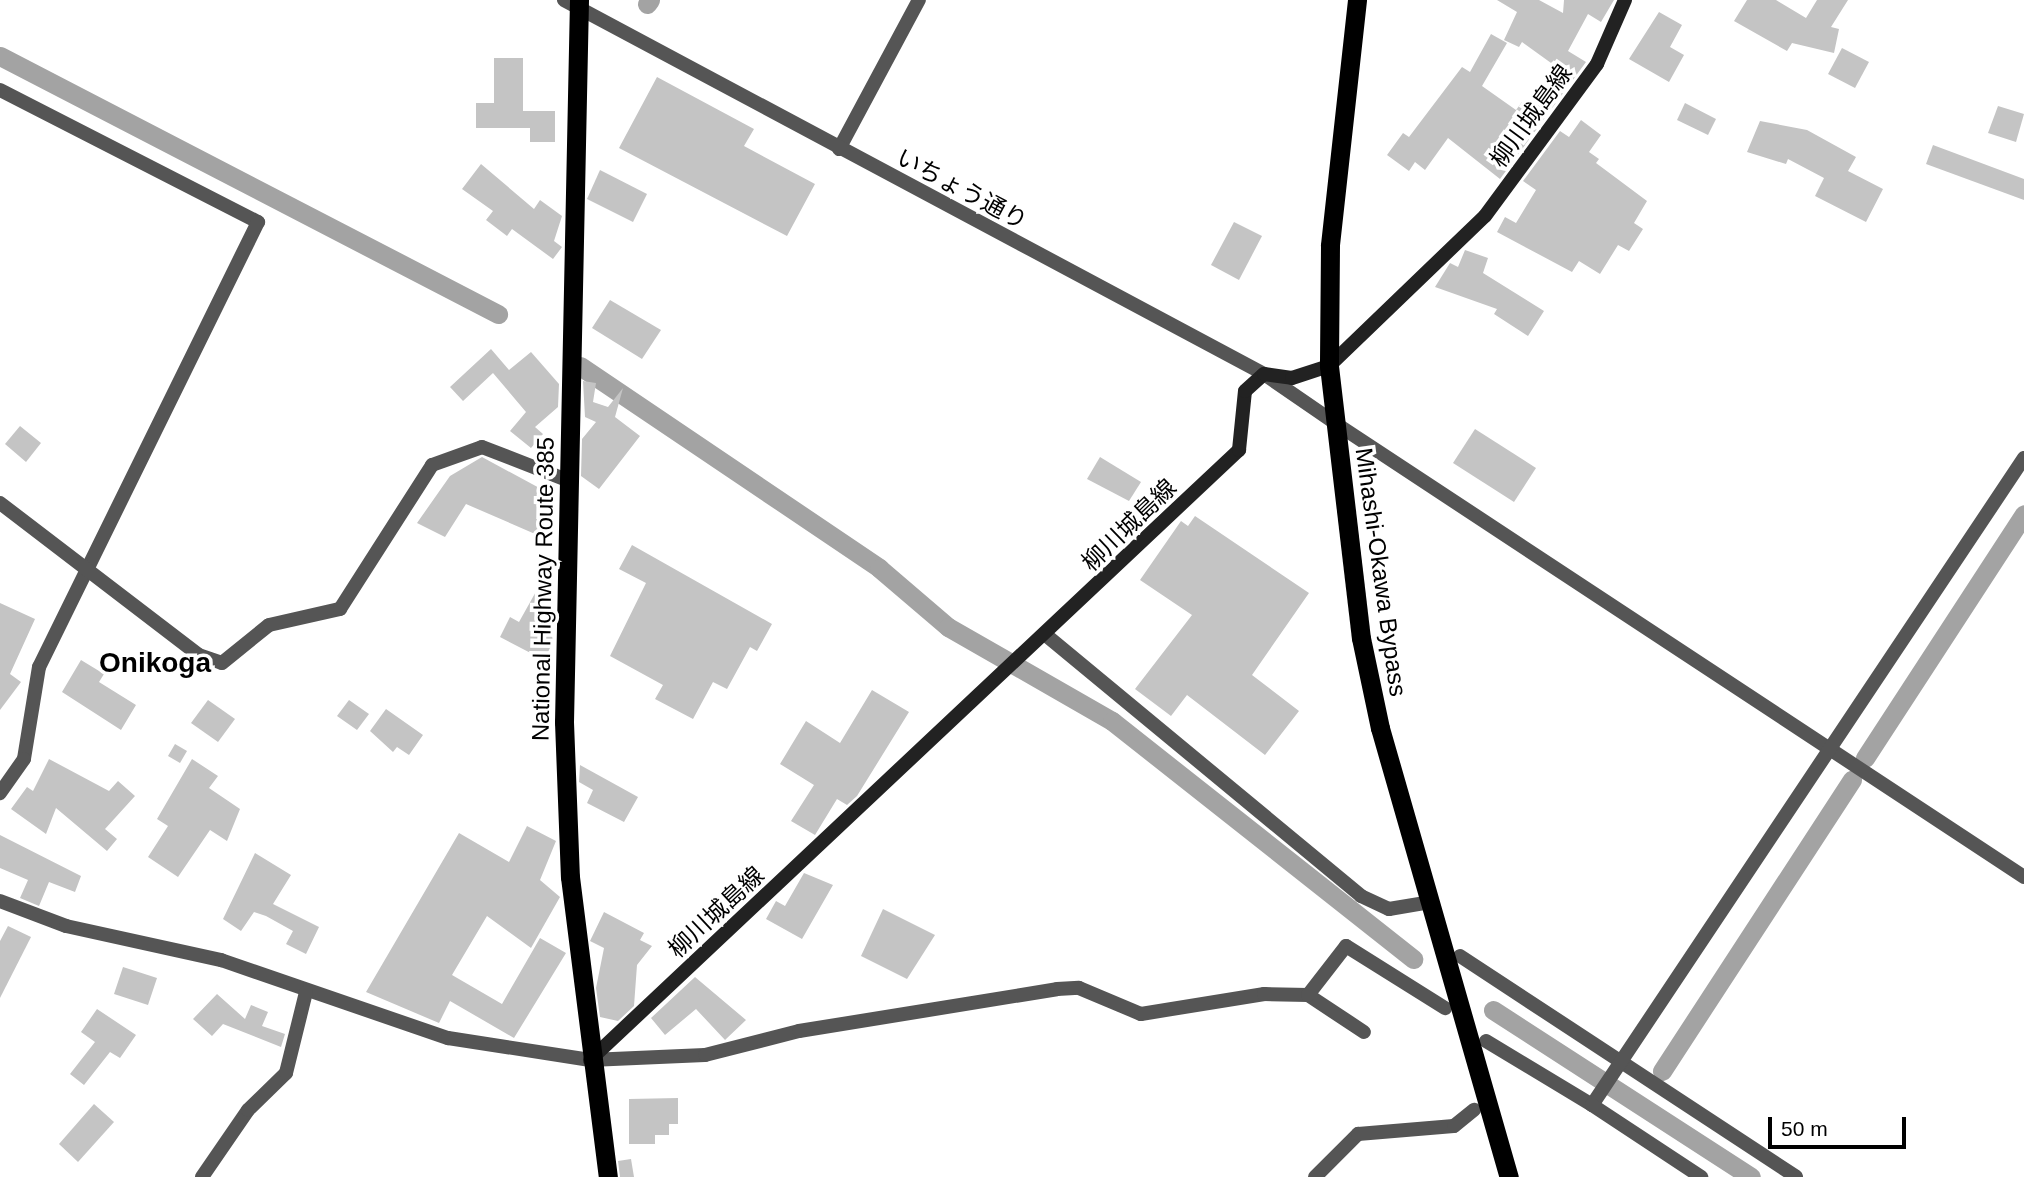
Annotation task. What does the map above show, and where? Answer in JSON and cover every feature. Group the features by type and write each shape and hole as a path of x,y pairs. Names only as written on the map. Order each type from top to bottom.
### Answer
{"highway":[{"name":"Mihashi-Okawa Bypass","path":"1357,0 1330,246 1329,366 1361,638 1431,902 1509,1177"},
{"name":"National Highway Route 385","path":"574,3 567,480 567,800 595,1102 608,1177"}],"main road":[{"name":"柳川城島線","path":"591,1065 1023,659 1239,450 1241,401 1264,374 1292,378 1329,366 1485,216 1519,174 1597,64 1625,0"}],"street":[{"path":"839,149 919,0"},
{"name":"いちょう通り","path":"574,3 839,149 1264,374 2024,877"},
{"path":"0,90 258,222 85,569 33,685 24,759 0,793"},
{"path":"0,503 199,655 222,663 269,625 340,608 432,465 482,447 567,480"},
{"path":"1592,1105 1624,1061 1826,748 2024,458"},
{"path":"1047,636 1361,896 1388,909 1431,902"},
{"path":"0,901 66,926 221,960 306,992 448,1038 591,1065 705,1055 799,1031 1057,989 1079,988 1141,1014 1264,994 1308,995 1364,1032"},
{"path":"1308,995 1346,946 1445,1008"},
{"path":"1460,956 1624,1061 1796,1177"},
{"path":"202,1177 248,1110 286,1073 306,992"},
{"path":"1486,1041 1592,1105 1701,1177"},
{"path":"1315,1177 1358,1134 1454,1126 1475,1110"}],"building":[{"path":"1497,0 1539,0 1563,13 1564,0 1614,0 1601,22 1588,14 1568,51 1586,62 1500,179 1448,138 1425,170 1415,162 1409,171 1387,155 1403,133 1409,137 1462,67 1470,72 1491,34 1507,43 1482,86 1516,110 1522,102 1529,108 1558,68 1522,42 1519,47 1504,40 1517,12"},
{"path":"1747,0 1776,0 1806,18 1817,0 1848,0 1831,27 1839,29 1834,53 1792,43 1787,51 1734,21"},
{"path":"1659,12 1682,25 1670,47 1684,55 1669,82 1629,59"},
{"path":"1842,48 1869,62 1855,88 1828,74"},
{"path":"494,58 523,58 523,111 555,111 555,142 530,142 530,128 476,128 476,103 494,103"},
{"path":"657,77 754,129 744,146 815,184 787,236 619,148"},
{"path":"1685,103 1716,119 1708,135 1677,120"},
{"path":"1998,106 2024,114 2016,142 1988,133"},
{"path":"1581,120 1601,135 1589,152 1599,159 1596,163 1647,201 1634,223 1643,229 1629,251 1618,245 1600,274 1579,261 1572,272 1497,232 1505,217 1516,223 1536,190 1523,181 1560,131 1569,137"},
{"path":"1760,121 1807,130 1856,157 1848,171 1883,189 1866,222 1815,196 1824,178 1788,159 1786,164 1747,152"},
{"path":"1933,145 2024,179 2024,200 1926,164"},
{"path":"481,164 534,209 540,200 562,216 554,241 562,247 553,259 512,229 507,236 486,220 493,211 462,189"},
{"path":"600,170 647,194 633,222 587,199"},
{"path":"1234,222 1262,236 1239,280 1211,265"},
{"path":"1465,250 1488,258 1483,273 1544,311 1528,336 1494,314 1497,309 1435,287 1450,263 1458,267"},
{"path":"610,300 661,330 642,359 592,328"},
{"path":"491,349 509,370 531,352 559,384 558,407 535,427 543,434 531,448 510,431 526,412 493,373 463,401 450,387"},
{"path":"583,381 596,383 593,402 608,407 623,388 615,417 640,436 599,489 581,476 582,439 596,422 585,417"},
{"path":"20,426 41,443 26,462 5,444"},
{"path":"1475,429 1536,468 1514,502 1453,463"},
{"path":"482,457 556,497 542,537 466,504 445,537 417,523 450,476"},
{"path":"1100,457 1141,482 1129,501 1087,479"},
{"path":"1195,516 1309,593 1252,675 1299,711 1265,755 1187,695 1171,716 1135,689 1192,615 1140,580 1181,521 1188,526"},
{"path":"632,545 772,624 757,651 750,647 727,689 713,682 693,719 655,699 663,685 610,656 646,583 619,569"},
{"path":"538,588 554,597 549,616 553,642 544,660 500,637 510,617 519,622"},
{"path":"0,603 35,619 10,674 21,682 0,710"},
{"path":"81,660 104,674 99,682 136,705 121,730 62,692"},
{"path":"872,690 909,712 857,796 847,805 837,799 815,835 791,821 814,785 780,764 806,721 840,743"},
{"path":"208,700 235,719 218,742 191,723"},
{"path":"349,700 369,714 357,730 337,716"},
{"path":"386,709 423,735 409,755 397,747 393,752 370,731"},
{"path":"175,744 187,751 180,763 168,756"},
{"path":"49,759 109,791 118,781 135,796 105,829 117,839 107,851 56,808 46,834 11,809 27,787 33,791"},
{"path":"192,759 218,776 209,788 240,809 227,841 210,830 178,877 148,857 168,826 157,819"},
{"path":"580,765 638,797 624,822 587,803 593,790 579,782"},
{"path":"527,826 556,841 540,880 560,897 531,948 487,916 452,975 502,1004 540,938 566,953 514,1038 450,1001 439,1023 366,992 459,833 509,862"},
{"path":"0,835 81,876 75,892 49,882 39,906 20,898 28,880 0,868"},
{"path":"255,853 291,875 273,904 319,927 306,954 286,944 293,931 266,916 254,912 241,931 223,919"},
{"path":"804,873 833,885 802,939 766,919 776,901 785,906"},
{"path":"883,909 935,935 907,979 861,956"},
{"path":"604,912 644,933 640,940 652,946 637,965 634,1006 618,1021 600,1017 596,988 604,948 590,941"},
{"path":"8,926 31,937 0,998 0,941"},
{"path":"123,967 157,978 148,1005 114,994"},
{"path":"695,977 746,1020 725,1040 696,1009 665,1035 651,1018"},
{"path":"217,994 245,1019 251,1005 268,1012 262,1026 285,1034 281,1047 223,1024 212,1036 193,1019"},
{"path":"97,1009 136,1035 120,1058 110,1052 84,1085 70,1074 95,1042 81,1032"},
{"path":"678,1098 678,1124 669,1124 669,1135 655,1135 655,1144 629,1144 629,1099"},
{"path":"94,1104 114,1122 78,1162 59,1144"},
{"path":"631,1159 634,1177 620,1177 618,1161"}],"waterway":[{"path":"647,4 650,0"},
{"path":"0,56 498,314"},
{"path":"580,366 879,568 948,627 1112,721 1413,959"},
{"path":"1865,758 2024,514"},
{"path":"1662,1071 1852,779"},
{"path":"1493,1010 1751,1177"}],"district":[{"name":"Onikoga","path":"155,663"}]}
